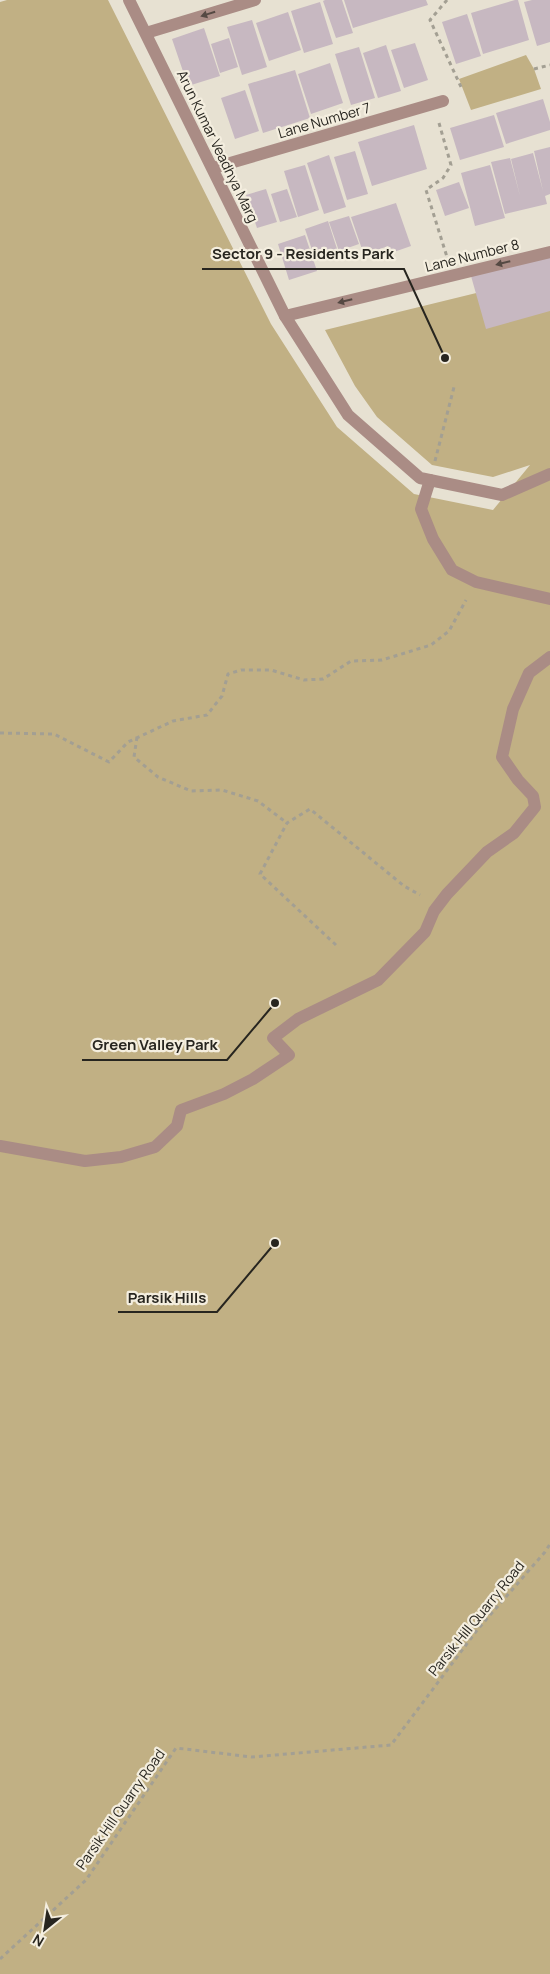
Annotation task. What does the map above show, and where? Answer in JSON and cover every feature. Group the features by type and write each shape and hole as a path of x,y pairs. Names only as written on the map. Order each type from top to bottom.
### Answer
{"street":[{"name":"Arun Kumar Veadhya Marg","path":"129,0 285,316 348,416 420,478 502,495 550,474"},
{"path":"146,33 255,0"},
{"name":"Lane Number 7","path":"213,168 437,103"},
{"name":"Lane Number 8","path":"285,316 550,252"},
{"path":"430,480 421,509 433,540 452,570 476,582 550,599"},
{"path":"0,1146 85,1161 122,1157 155,1147 177,1126 181,1110 224,1094 253,1079 289,1055 273,1038 298,1019 378,980 425,932 438,905 487,852 514,833 535,807 533,796 518,780 502,757 513,709 529,673 550,657"}],"path":[{"path":"447,0 430,20 464,94"},
{"path":"534,69 550,66"},
{"path":"437,103 451,165 443,178 426,190 453,275"},
{"path":"430,480 454,387"},
{"path":"0,733 54,734 109,762 128,742 137,737 173,721 207,715 222,696 228,674 241,670 271,670 304,680 323,679 351,662 382,660 431,645 449,631 476,582"},
{"path":"137,737 134,757 158,777 191,791 222,790 258,801 287,823"},
{"path":"336,945 260,874 287,823 310,809 404,886 438,905"},
{"name":"Parsik Hill Quarry Road","path":"0,1960 86,1880 176,1748 252,1757 391,1744 478,1629 550,1544"}],"shaded area":[{"path":"7,0 108,0 271,324 337,427 414,494 493,510 530,465 493,477 432,465 377,417 355,386 325,330 550,275 550,1974 0,1974 0,2"},
{"path":"526,55 534,69 541,89 471,110 459,79"}],"building":[{"path":"342,0 353,33 336,38 323,1"},
{"path":"344,0 426,0 428,5 353,28"},
{"path":"518,0 529,40 483,54 471,13"},
{"path":"550,0 550,42 537,46 524,2"},
{"path":"320,2 333,44 304,53 291,11"},
{"path":"288,12 301,50 269,61 256,23"},
{"path":"467,14 481,56 456,64 442,22"},
{"path":"252,20 267,67 242,75 227,27"},
{"path":"204,28 220,76 188,86 172,39"},
{"path":"229,38 238,67 220,73 211,44"},
{"path":"415,43 428,80 404,88 391,50"},
{"path":"386,45 401,91 378,98 363,53"},
{"path":"359,47 375,98 351,105 335,54"},
{"path":"330,63 343,103 311,114 298,74"},
{"path":"295,70 310,118 263,133 248,84"},
{"path":"245,90 259,131 235,139 221,98"},
{"path":"543,99 550,122 550,130 506,144 496,113"},
{"path":"494,115 504,147 460,160 450,128"},
{"path":"414,125 427,169 372,186 358,142"},
{"path":"550,147 550,194 545,196 547,204 505,214 491,162 510,158 520,196 511,159 533,153 543,191 534,151"},
{"path":"355,151 368,194 347,200 334,157"},
{"path":"329,155 346,207 324,214 307,163"},
{"path":"305,165 319,210 298,217 284,171"},
{"path":"490,165 505,218 475,226 461,173"},
{"path":"459,182 469,208 445,216 436,190"},
{"path":"266,189 277,222 257,228 246,195"},
{"path":"287,189 297,217 280,222 271,194"},
{"path":"396,203 411,246 391,253 388,246 364,255 351,217"},
{"path":"349,216 359,244 339,251 329,222"},
{"path":"328,221 338,252 315,259 305,229"},
{"path":"305,235 317,271 289,280 278,244"},
{"path":"550,252 550,311 486,329 471,276"}],"place":[{"name":"Sector 9 - Residents Park","path":"445,358"},
{"name":"Green Valley Park","path":"275,1003"},
{"name":"Parsik Hills","path":"275,1243"}]}
